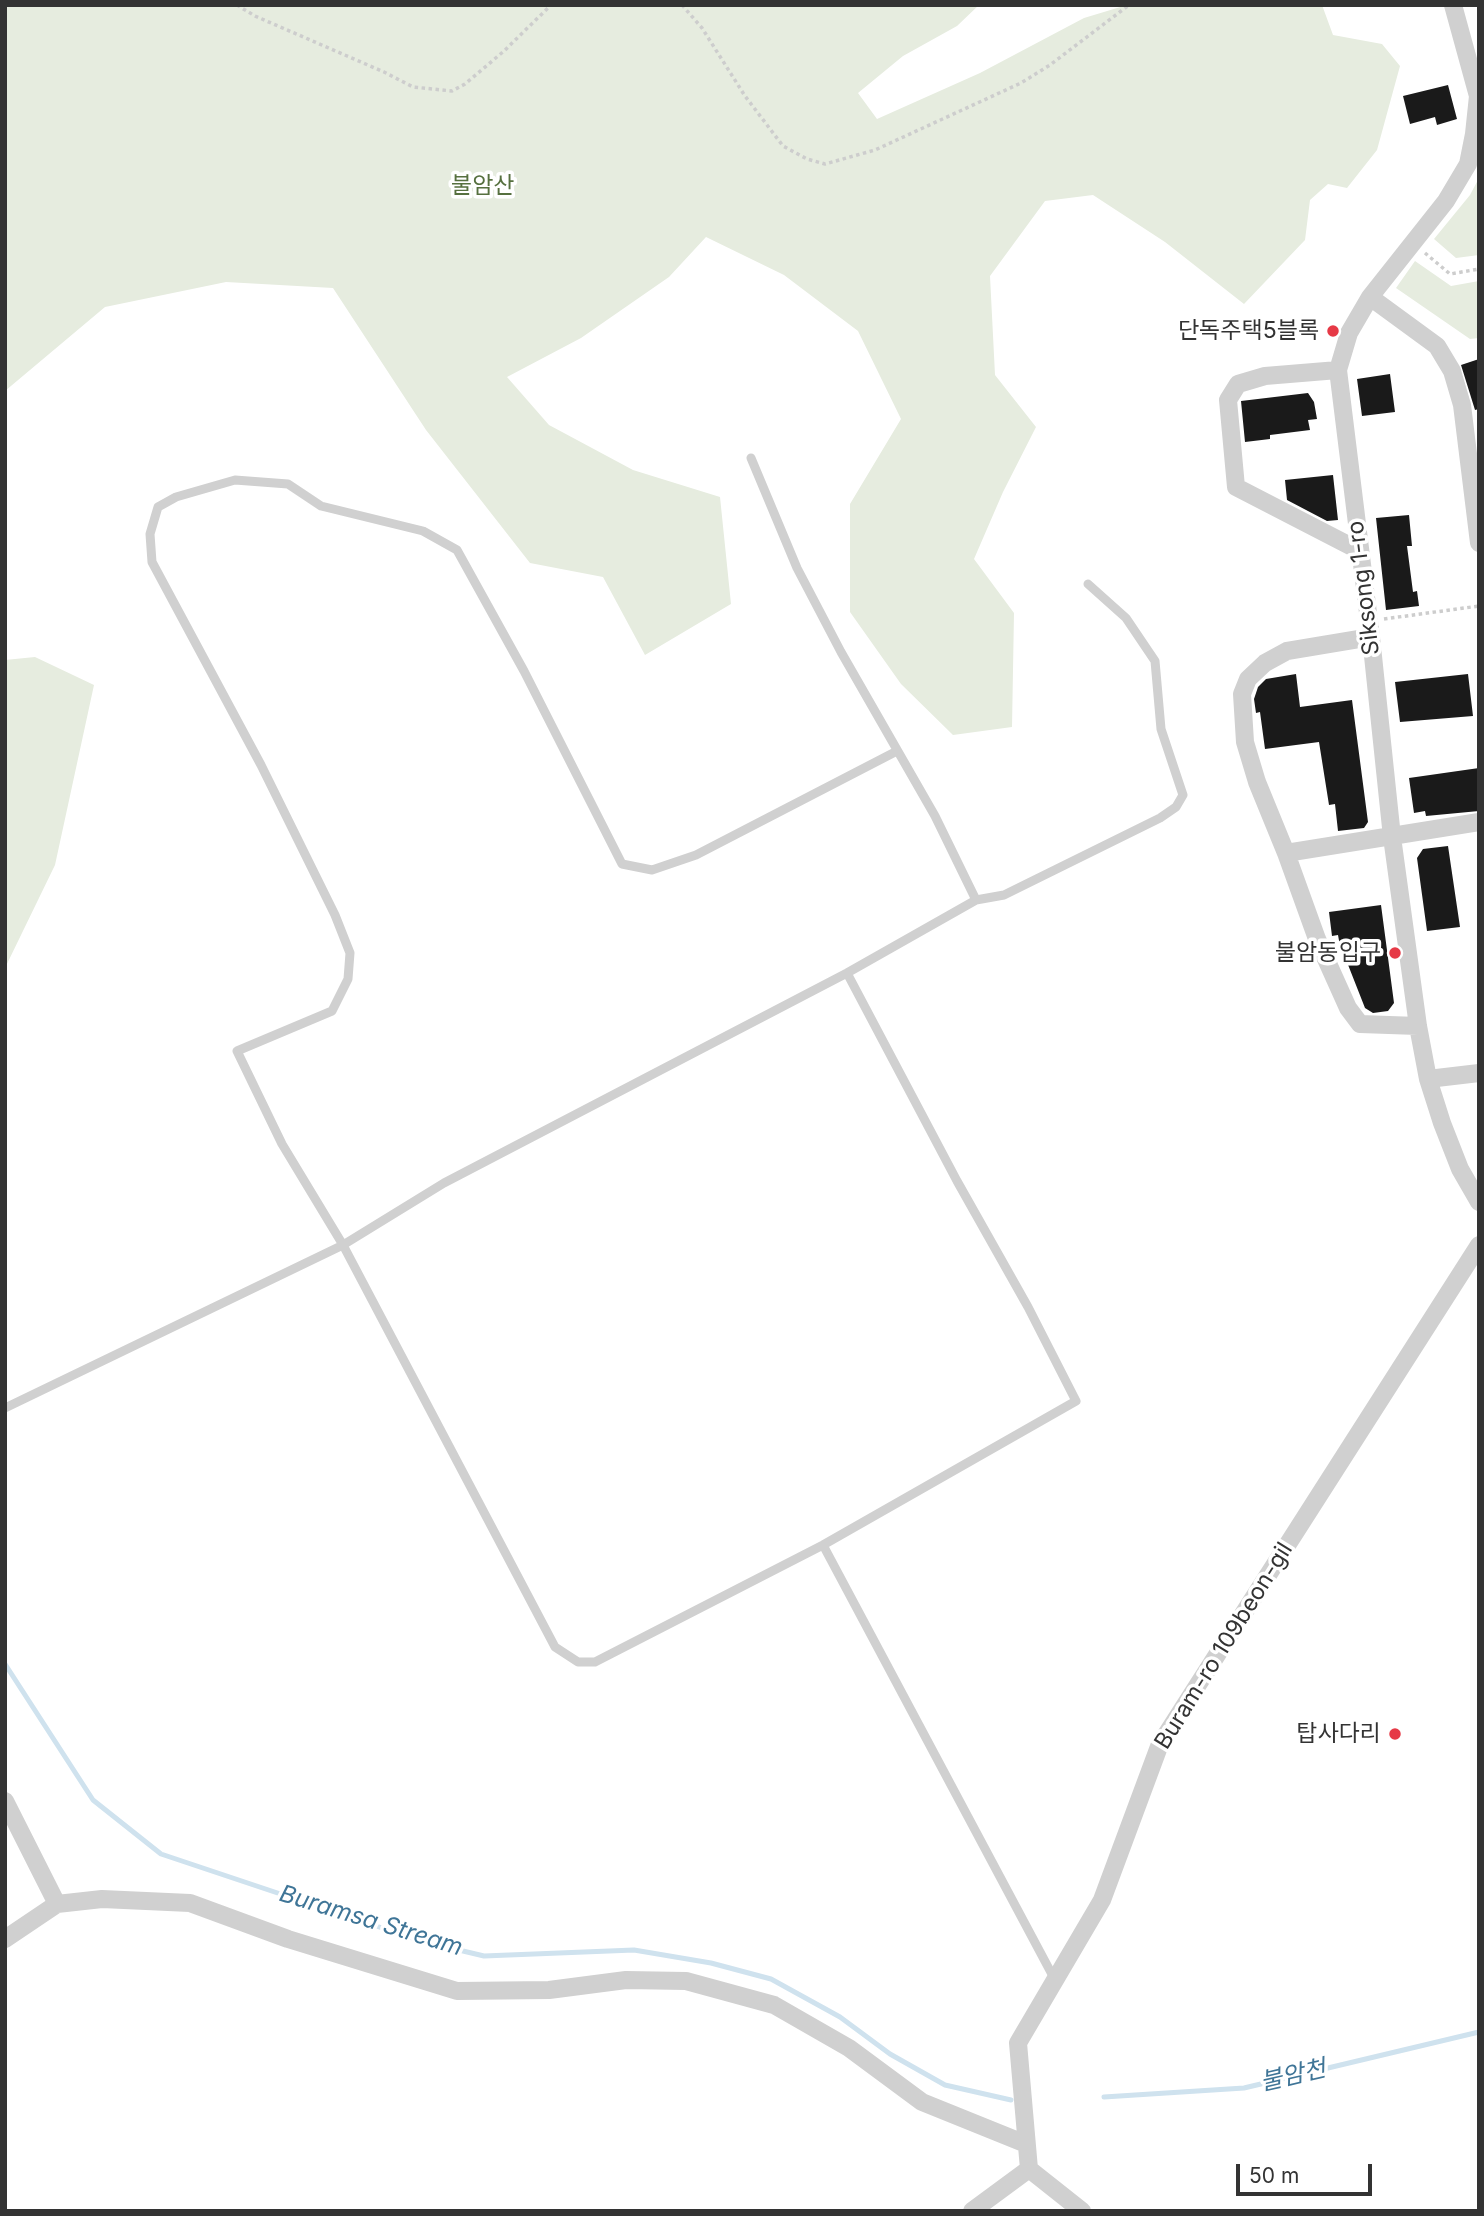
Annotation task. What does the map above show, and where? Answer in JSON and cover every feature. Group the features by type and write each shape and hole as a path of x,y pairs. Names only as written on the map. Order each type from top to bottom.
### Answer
{"street":[{"name":"Siksong 1-ro","path":"1453,5 1478,96 1468,164 1446,201 1370,298 1349,333 1338,370 1392,837 1418,1026 1442,1123 1460,1169 1479,1202"},
{"path":"1370,298 1437,346 1452,371 1462,405 1479,543"},
{"path":"1338,370 1265,376 1238,384 1228,400 1236,487 1360,551"},
{"path":"1370,629 1287,652 1265,663 1248,679 1242,694 1245,742 1257,782 1317,939 1348,1008 1360,1024 1418,1026"},
{"path":"1286,853 1479,822"},
{"path":"1429,1079 1479,1073"},
{"name":"Buram-ro 109beon-gil","path":"1029,2169 1018,2043 1102,1900 1160,1744 1479,1245"},
{"path":"5,1801 57,1904"},
{"path":"5,1939 57,1904 102,1899 190,1903 288,1939 457,1991 549,1990 626,1980 686,1981 774,2005 849,2048 922,2102 1026,2144"},
{"path":"972,2211 1029,2169 1082,2211"}],"lane":[{"path":"751,458 797,568 841,652 935,816 976,900"},
{"path":"847,973 1076,1401 823,1545 595,1662 578,1662 555,1647 343,1245 282,1144 237,1051 332,1011 348,979 350,953 335,915 261,765 152,562 150,534 158,507 176,497 235,480 288,484 321,506 424,531 457,550 524,671 622,864 652,870 696,855 897,751"},
{"path":"5,1408 343,1245 444,1183 847,973 976,900 1004,895 1160,818 1176,807 1183,794 1161,729 1155,661 1126,618 1088,584"},
{"path":"823,1545 1056,1982"}],"path":[{"path":"237,5 255,16 384,72 412,88 452,91 465,84 505,51 551,5"},
{"path":"682,5 702,28 745,96 783,146 807,159 825,164 875,150 1021,83 1050,65 1129,5"},
{"path":"1412,243 1450,274 1479,268"},
{"path":"1370,629 1479,606"}],"green space":[{"name":"불암산","path":"5,5 979,5 957,26 903,56 858,93 877,119 980,73 1084,18 1127,5 1322,5 1333,35 1382,44 1400,66 1377,150 1347,188 1328,184 1310,200 1305,240 1244,304 1165,242 1093,195 1045,201 990,276 995,375 1036,427 1003,492 974,559 1014,613 1012,727 953,735 901,684 850,612 850,504 901,419 858,331 784,275 706,237 669,277 581,338 507,377 549,425 633,470 720,497 731,604 645,655 603,577 530,563 426,430 333,288 226,282 105,307 5,391"},
{"path":"1479,178 1479,255 1456,258 1434,239 1470,195"},
{"path":"1415,261 1451,286 1479,281 1479,338 1470,339 1396,288"},
{"path":"35,657 94,685 55,865 5,968 5,660"}],"building":[{"path":"1448,85 1457,119 1437,125 1435,117 1410,124 1403,96"},
{"path":"1479,359 1479,409 1475,410 1461,365"},
{"path":"1390,374 1395,412 1362,416 1357,379"},
{"path":"1308,393 1314,402 1317,419 1308,420 1310,430 1270,435 1270,439 1245,442 1241,401"},
{"path":"1333,475 1338,520 1327,521 1287,500 1285,480"},
{"path":"1409,515 1412,546 1407,546 1413,592 1417,591 1419,606 1386,610 1376,518"},
{"path":"1296,674 1300,707 1352,700 1368,822 1364,828 1338,831 1335,804 1329,805 1319,742 1265,749 1260,712 1256,713 1254,699 1258,687 1266,679"},
{"path":"1468,674 1473,716 1400,722 1395,682"},
{"path":"1479,768 1479,811 1426,816 1425,811 1414,813 1409,778"},
{"path":"1448,846 1460,927 1427,931 1417,858 1423,849"},
{"path":"1381,905 1394,1003 1388,1011 1373,1013 1365,1008 1341,952 1338,935 1332,936 1329,912"}],"waterway":[{"name":"Buramsa Stream","path":"5,1664 93,1800 161,1854 421,1941 484,1956 634,1950 711,1963 771,1979 840,2017 890,2054 945,2085 1011,2100"},
{"name":"불암천","path":"1104,2097 1244,2088 1479,2032"}],"place":[{"name":"단독주택5블록","path":"1333,331"},
{"name":"불암동입구","path":"1395,953"},
{"name":"탑사다리","path":"1395,1734"}]}
